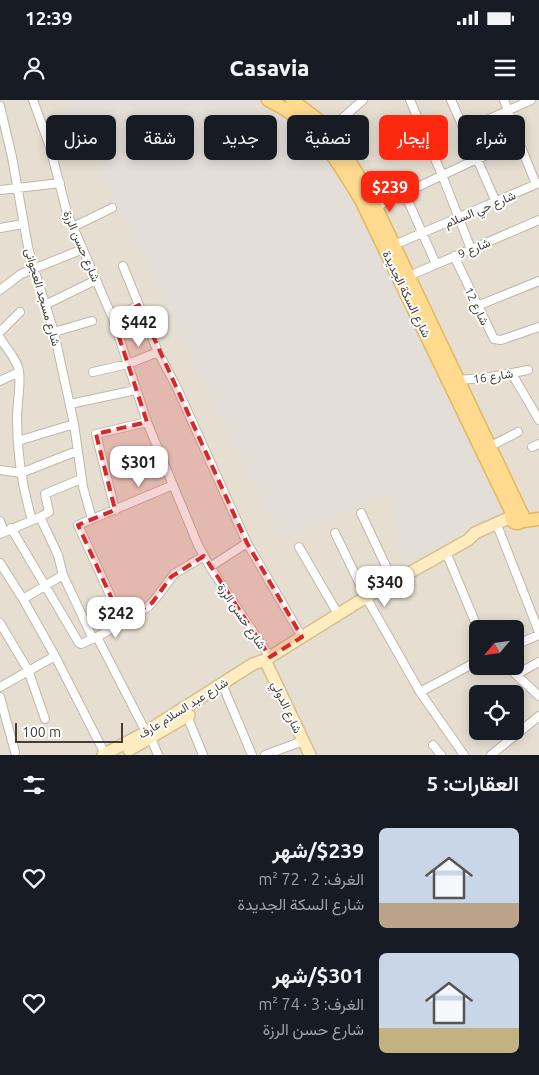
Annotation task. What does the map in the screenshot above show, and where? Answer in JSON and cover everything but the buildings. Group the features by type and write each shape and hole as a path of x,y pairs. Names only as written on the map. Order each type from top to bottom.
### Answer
{"main road":[{"name":"شارع السكة الجديدة","path":"268,100 301,121 322,140 394,245 491,446 518,517"},
{"name":"شارع السكة الجديدة","path":"292,100 311,115"},
{"name":"شارع السكة الجديدة","path":"349,160 518,517"},
{"name":"شارع عبد السلام عارف","path":"518,517 539,512"},
{"name":"شارع عبد السلام عارف","path":"518,517 539,518"}],"street":[{"name":"شارع حسن الرزة","path":"33,100 50,147 67,213 113,319 147,422 172,485 204,556 266,660"},
{"path":"346,115 363,100"},
{"path":"410,100 471,249"},
{"path":"452,100 458,115"},
{"path":"504,100 509,115"},
{"path":"501,115 531,100"},
{"name":"شارع مسجد العجوانى","path":"0,106 18,188 23,224 34,269 47,304 54,332 74,424 82,479 92,519"},
{"path":"525,155 538,184"},
{"path":"371,209 475,160"},
{"path":"477,160 496,202"},
{"path":"0,190 60,183"},
{"name":"شارع حي السلام","path":"394,245 538,184"},
{"path":"406,194 436,264"},
{"path":"73,228 112,208"},
{"name":"شارع 9","path":"409,276 539,220"},
{"path":"0,228 23,224"},
{"path":"0,290 14,278 83,249"},
{"name":"شارع 12","path":"454,256 491,336 497,340 539,327"},
{"path":"122,266 158,352 177,388 247,543 302,637"},
{"path":"47,304 96,280"},
{"path":"477,306 539,281"},
{"path":"113,319 139,305"},
{"path":"0,332 20,312"},
{"path":"54,332 92,321"},
{"path":"0,338 15,361 19,372 17,420 20,473 36,519 58,555 63,575 158,755"},
{"path":"93,372 128,364 158,352"},
{"name":"شارع 16","path":"458,380 485,378 528,370"},
{"path":"0,381 19,372"},
{"path":"512,374 539,420"},
{"path":"70,404 136,390"},
{"path":"114,510 96,434 147,422"},
{"path":"18,441 74,424"},
{"path":"491,446 518,432"},
{"path":"0,470 20,473 77,451"},
{"path":"5,532 49,512 45,494 82,479"},
{"path":"122,621 78,528 79,524 172,485"},
{"path":"361,513 393,581"},
{"name":"شارع عبد السلام عارف","path":"468,540 476,540 499,530 518,517"},
{"name":"شارع عبد السلام عارف","path":"104,755 187,716 257,670 266,660 338,614 468,540 475,533 518,517"},
{"path":"0,521 5,532 45,586 81,644 95,638 152,603 171,576 204,556"},
{"path":"499,530 539,634 524,641"},
{"path":"334,534 366,597 420,692 464,755"},
{"path":"210,567 247,543"},
{"path":"299,547 338,614"},
{"path":"446,552 474,620"},
{"path":"0,563 55,656 104,755"},
{"path":"23,599 63,575"},
{"path":"0,623 28,670 45,719"},
{"path":"0,687 55,656"},
{"name":"شارع عبد السلام عارف","path":"119,755 133,752 148,735 253,664 266,660"},
{"name":"شارع الدولي","path":"266,660 310,755"},
{"path":"524,670 539,662"},
{"path":"420,692 469,666"},
{"path":"518,675 539,696"},
{"path":"224,691 252,755"},
{"path":"0,697 15,752"},
{"path":"187,716 203,755"},
{"path":"491,755 539,716"},
{"path":"265,755 303,741"},
{"path":"433,745 441,755"}],"highlighted area":[{"path":"139,305 247,543 302,637 270,657 204,556 171,577 152,603 122,621 78,525 115,510 96,434 147,422 113,319"}],"shaded area":[{"path":"0,100 539,100 539,755 0,755"},
{"path":"65,100 252,100 287,117 287,160 328,160 349,188 346,193 359,219 357,220 362,226 366,224 374,242 377,241 505,506 505,517 470,531 465,528 456,531 456,538 403,567 391,492 281,540 94,160 116,160 116,115 72,115"}]}
